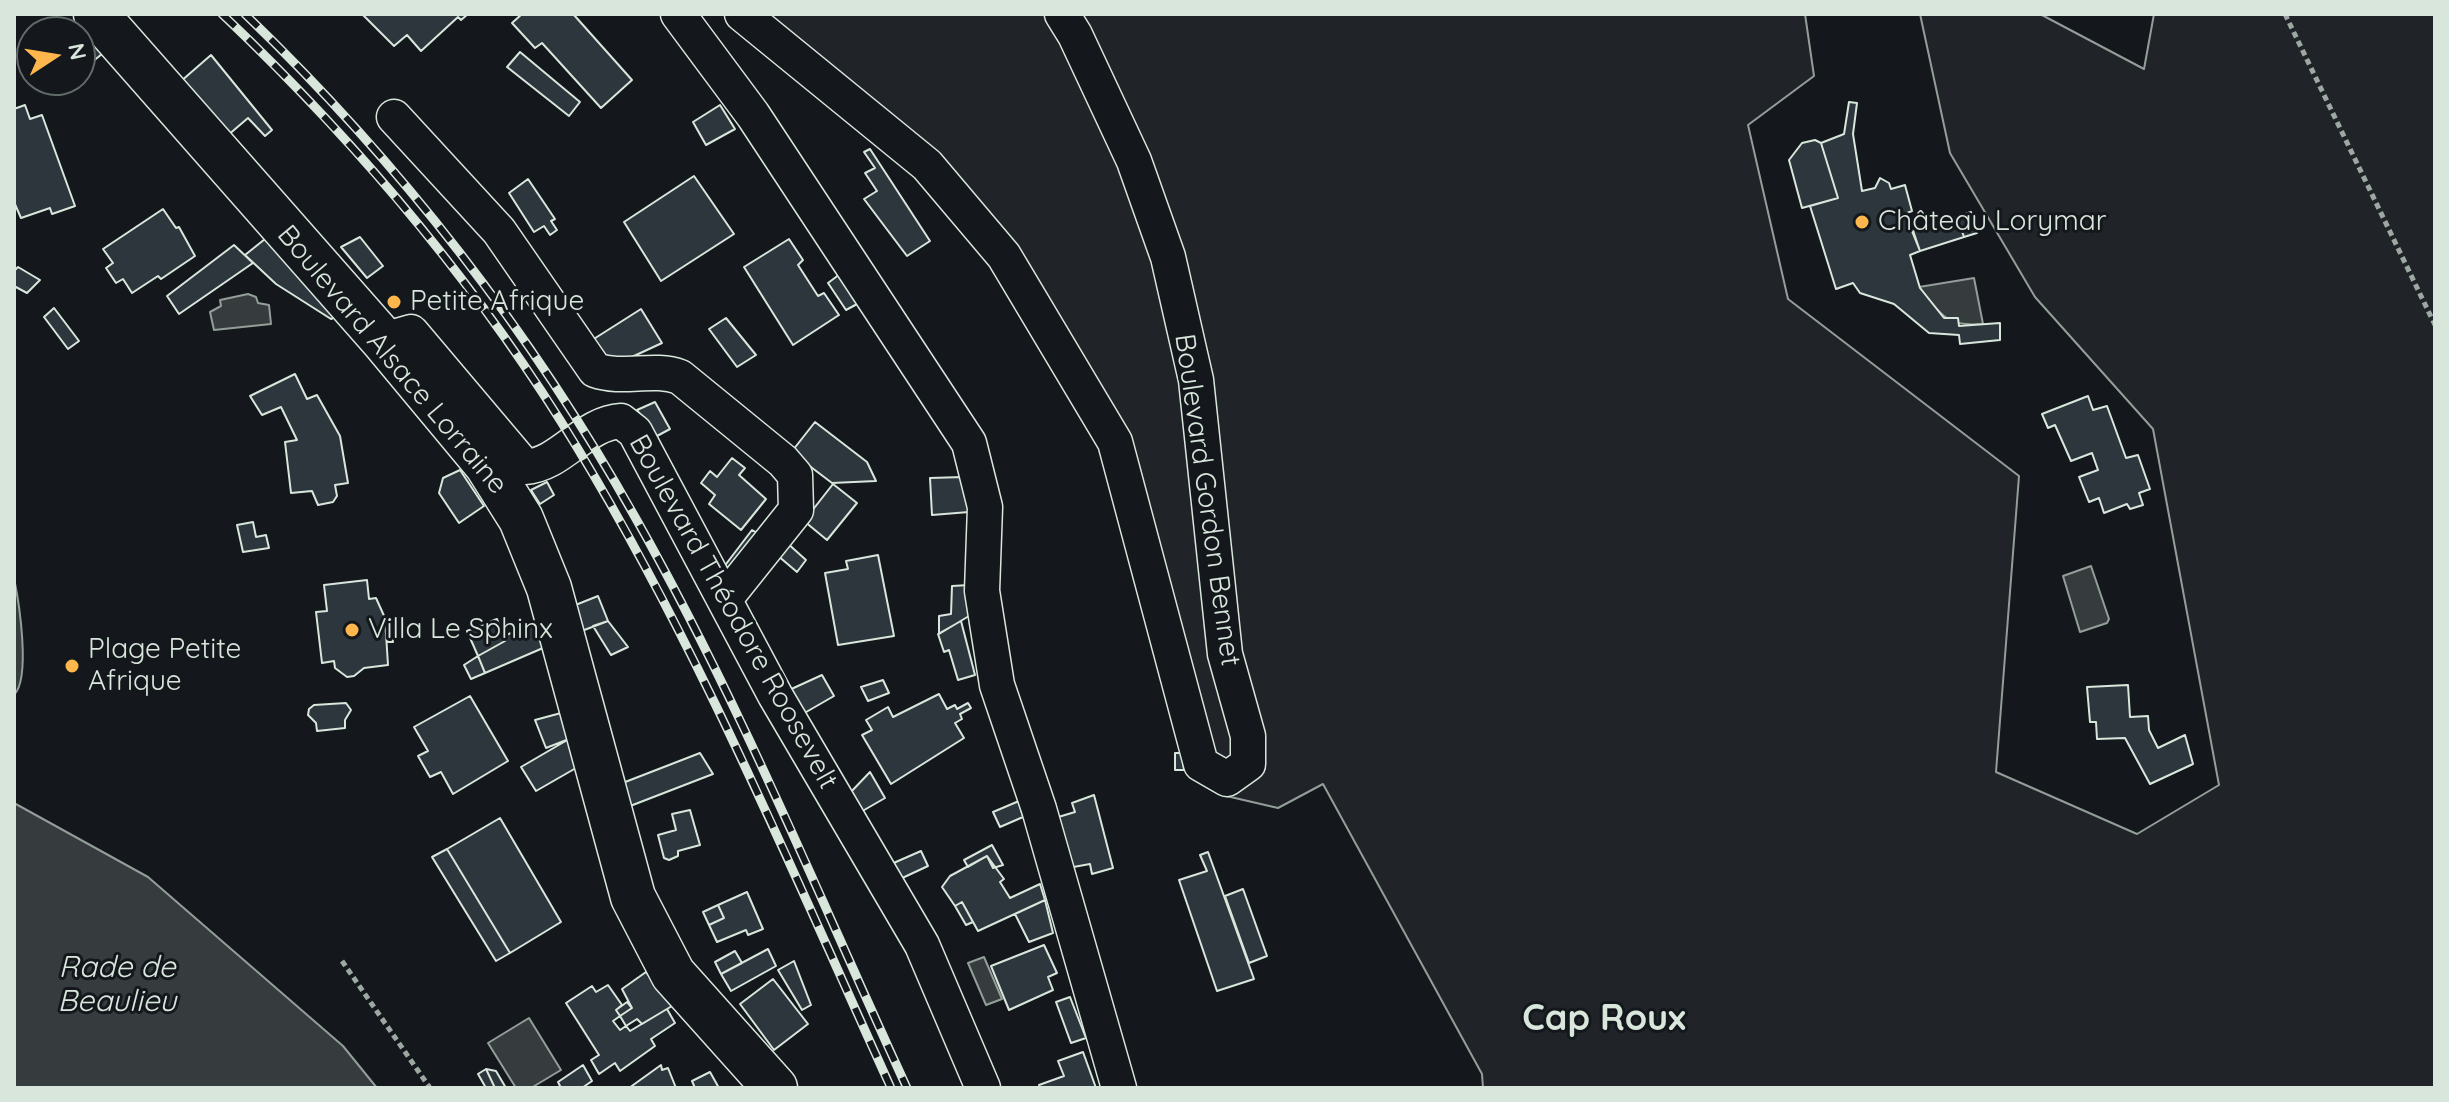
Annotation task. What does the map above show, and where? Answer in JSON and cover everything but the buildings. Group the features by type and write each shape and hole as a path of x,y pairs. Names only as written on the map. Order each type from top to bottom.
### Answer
{"main road":[{"name":"Boulevard Alsace Lorraine","path":"96,14 383,340 487,465 521,519 549,588 633,897 652,940 673,974 775,1088"}],"street":[{"path":"678,14 753,115 969,443 985,507 982,591 997,685 1039,809 1119,1088"},
{"name":"Boulevard Gordon Bennet","path":"742,14 927,165 1004,256 1115,442 1201,764 1227,779 1248,764 1248,736 1225,654 1196,380 1168,257 1134,161 1075,35 1062,14"},
{"path":"394,117 499,231 595,370 613,376 669,373 680,377 783,461 795,475 796,510 725,599"},
{"name":"Boulevard Théodore Roosevelt","path":"383,340 411,332 525,467 542,464 604,424 629,424 775,695 922,945 983,1088"}],"path":[{"path":"2285,14 2435,325"},
{"path":"342,961 430,1088"}],"shaded area":[{"path":"760,14 1805,14 1814,76 1748,125 1788,299 2019,476 1996,772 2137,834 2219,785 2153,429 2035,297 1950,153 1920,14 2040,14 2144,69 2154,14 2435,14 2435,1088 1483,1088 1482,1074 1323,784 1278,808 1222,795 1194,761 1102,436 995,261"}],"water":[{"path":"1974,278 1983,324 1960,323 1945,317 1919,287"},
{"path":"248,294 256,297 258,303 269,305 271,324 214,330 210,312 221,306 220,300"},
{"path":"2091,566 2109,619 2107,623 2080,632 2063,576"},
{"path":"14,578 23,657 19,686 14,695"},
{"name":"Rade de Beaulieu","path":"14,803 148,877 343,1046 377,1088 14,1088"},
{"path":"984,957 1002,999 986,1005 968,963"},
{"path":"529,1018 561,1070 531,1088 516,1088 488,1043"}],"railway":[{"path":"222,14 321,114 415,220 501,332 578,449 623,526 705,684 891,1088"},
{"path":"245,14 356,129 458,251 551,380 594,448 673,586 744,728 907,1088"}],"place":[{"name":"Château Lorymar","path":"1862,222"},
{"name":"Petite Afrique","path":"394,302"},
{"name":"Villa Le Sphinx","path":"352,630"},
{"name":"Plage Petite Afrique","path":"72,666"}],"district":[{"name":"Cap Roux","path":"1604,1019"}]}
